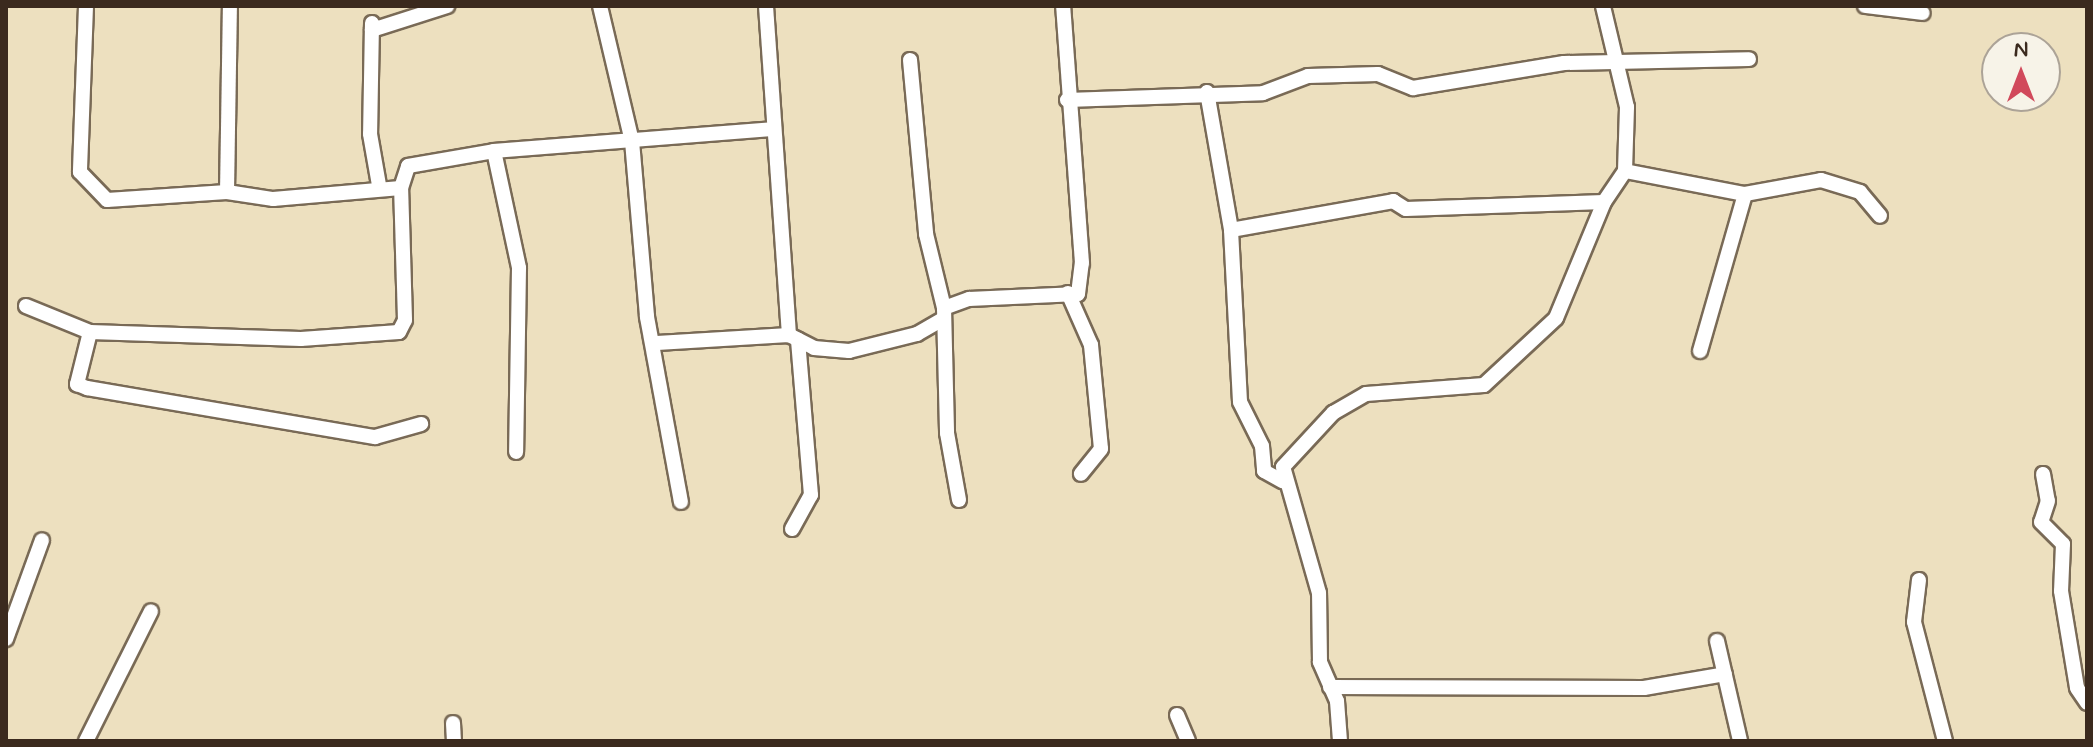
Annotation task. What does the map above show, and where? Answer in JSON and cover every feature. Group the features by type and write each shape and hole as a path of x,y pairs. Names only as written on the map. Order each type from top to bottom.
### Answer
{"street":[{"path":"86,6 80,172 107,200 227,192 273,199 379,185 401,188"},
{"path":"227,192 230,6"},
{"path":"379,185 370,134 372,27 447,6"},
{"path":"600,6 632,141 647,317 657,343 681,502"},
{"path":"766,6 771,129 793,337 804,363"},
{"path":"657,343 793,337 814,348 863,350 969,299 1078,294 1082,263 1067,100 1063,6"},
{"path":"1282,474 1333,413 1366,394 1472,388 1510,368 1556,318 1604,202 1625,171 1627,107 1603,6"},
{"path":"1865,6 1923,13"},
{"path":"1067,100 1207,92 1263,93 1308,76 1349,73 1413,88 1615,59 1749,59"},
{"path":"910,60 926,234 944,313 959,500"},
{"path":"1207,92 1231,230 1240,402 1262,446 1264,471 1282,474"},
{"path":"26,306 90,332 301,339 399,332 405,320 401,188 408,166 494,151 771,129"},
{"path":"494,151 519,268 516,452"},
{"path":"1625,171 1745,194 1821,180 1860,192 1880,216"},
{"path":"1700,351 1745,194"},
{"path":"1231,230 1393,201 1406,209 1604,202"},
{"path":"1068,293 1091,345 1101,449 1081,474"},
{"path":"90,332 77,384 87,388 375,437 421,424"},
{"path":"792,529 811,495 798,408 804,363 814,348"},
{"path":"1282,474 1319,593 1320,662 1330,687 1340,741"},
{"path":"2043,474 2048,501 2041,522 2063,544 2061,591 2077,688 2087,703"},
{"path":"6,639 42,540"},
{"path":"1919,580 1914,622 1945,741"},
{"path":"86,741 151,611"},
{"path":"1717,641 1740,741"},
{"path":"1330,687 1644,688 1725,674"},
{"path":"1177,715 1188,741"},
{"path":"453,723 454,741"}]}
